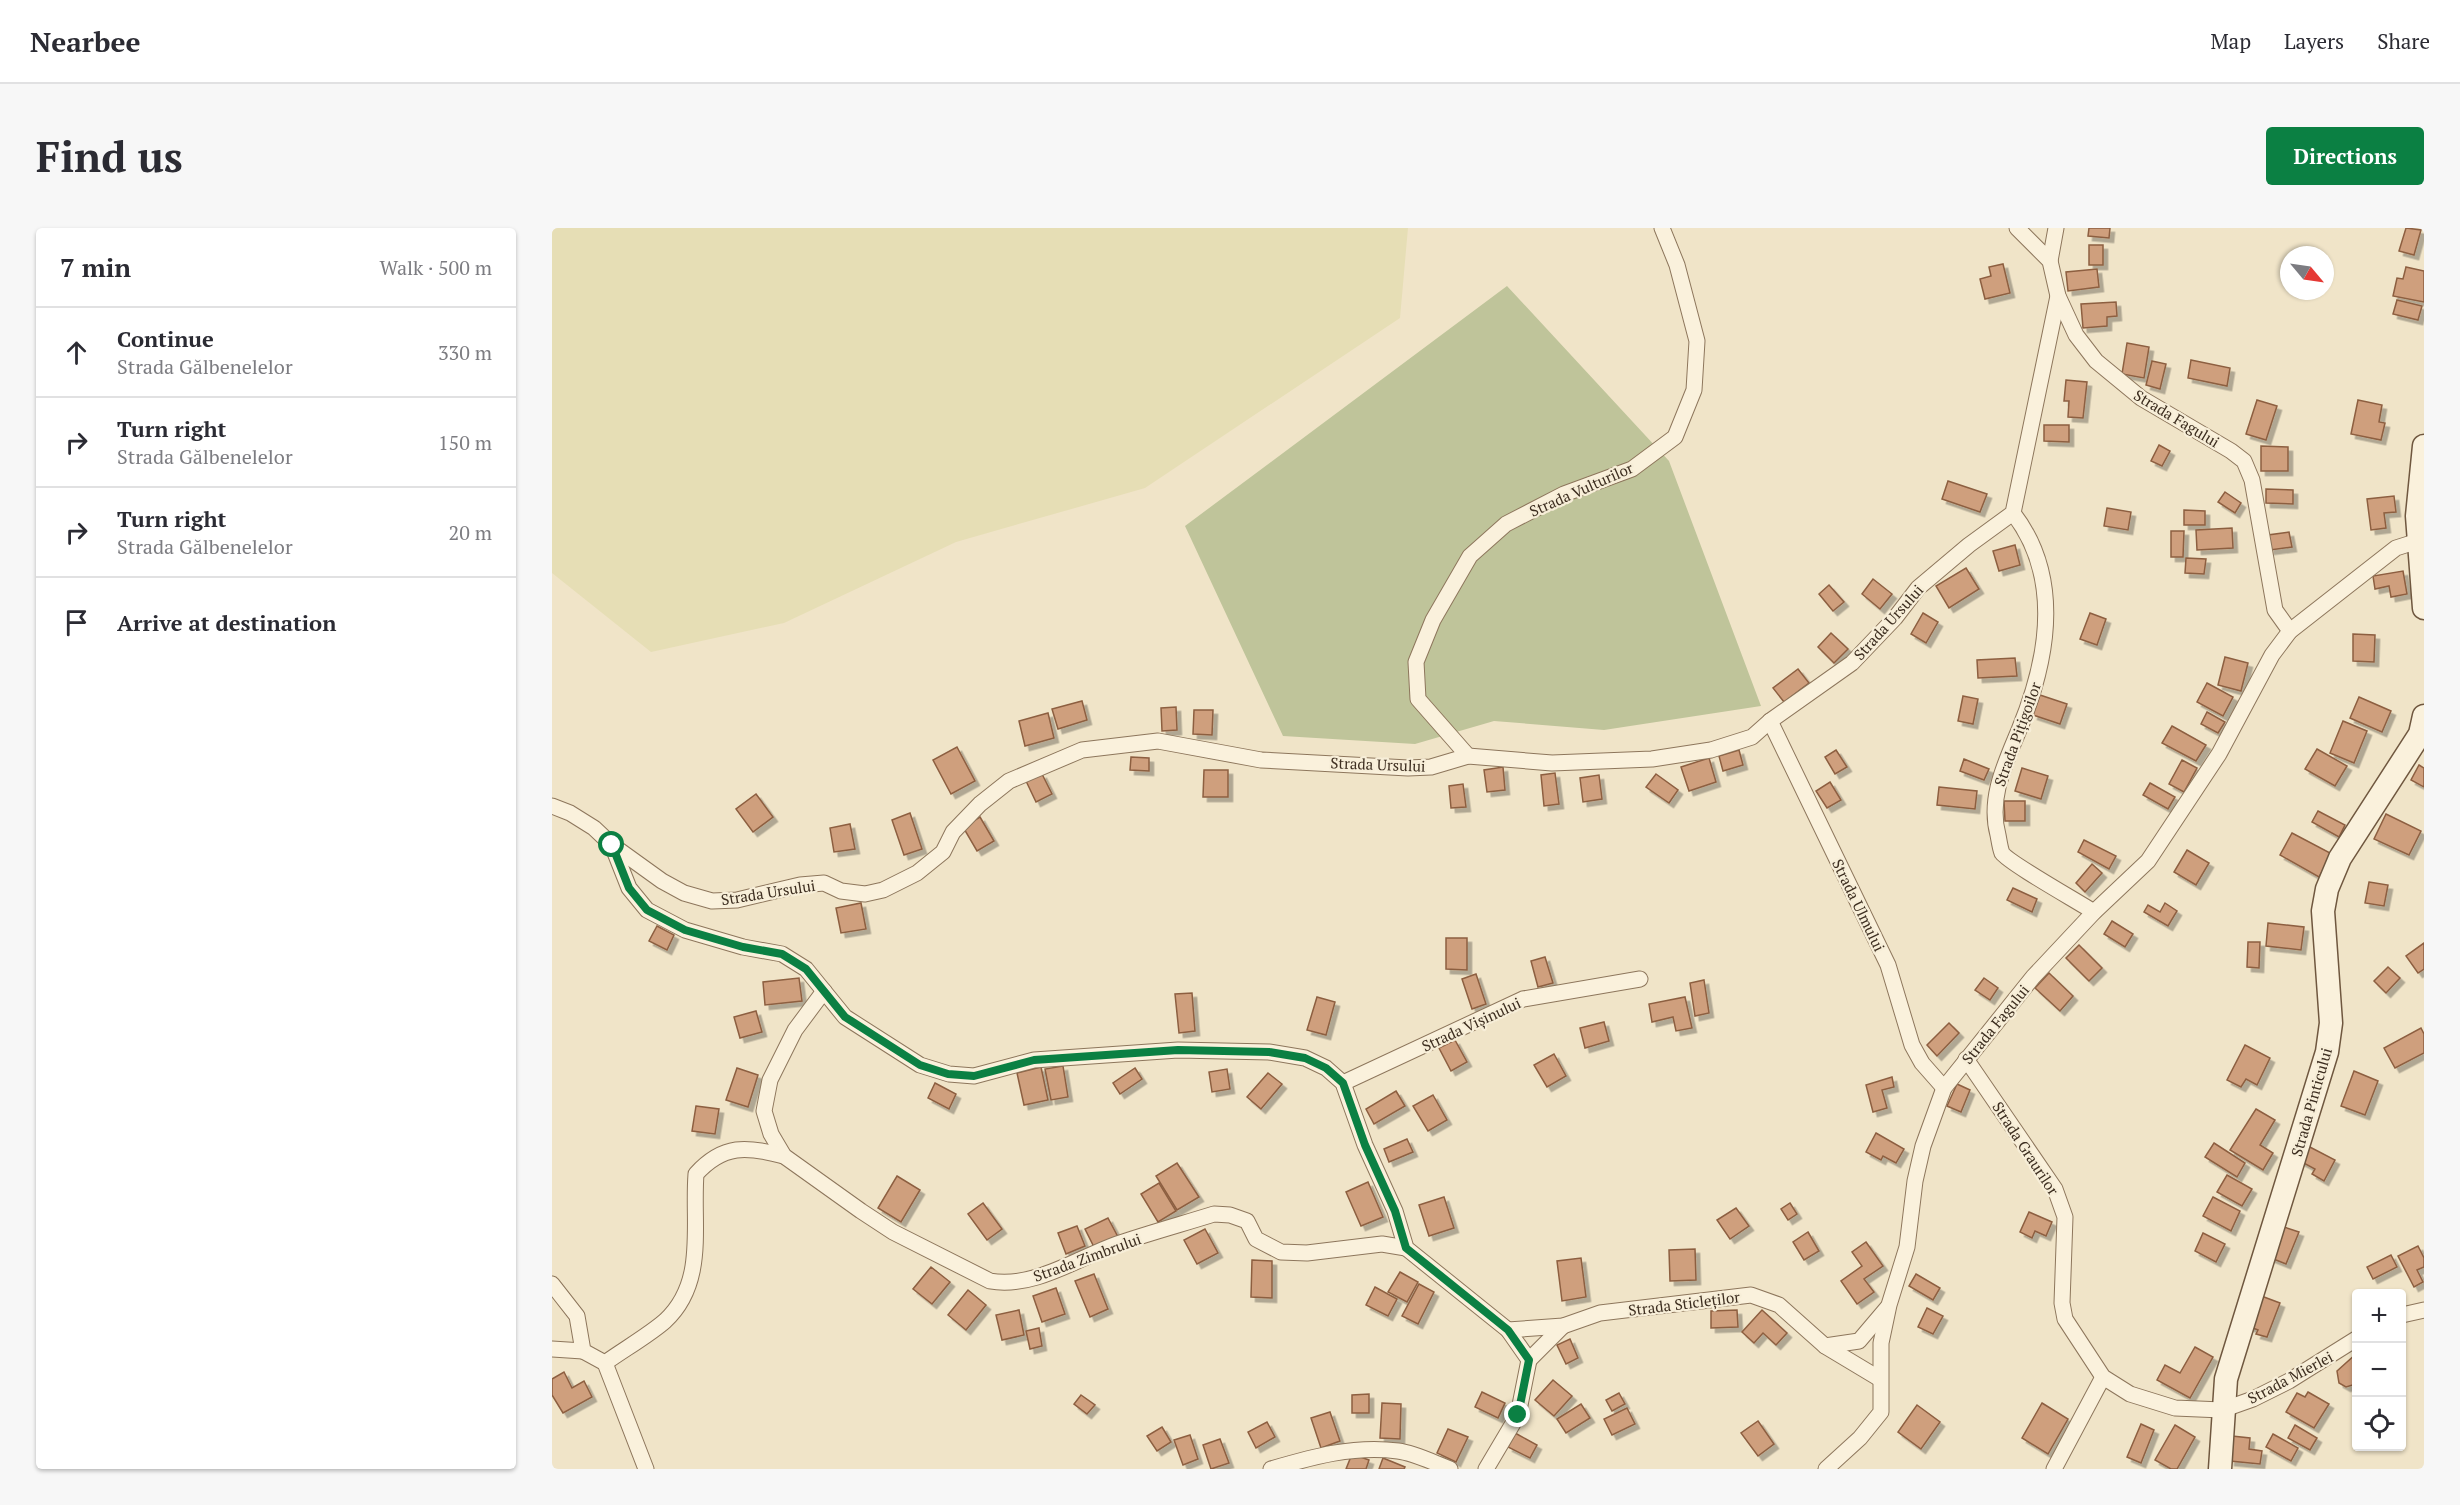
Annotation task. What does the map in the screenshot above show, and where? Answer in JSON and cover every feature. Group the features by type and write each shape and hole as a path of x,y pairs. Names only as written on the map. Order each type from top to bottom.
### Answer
{"main road":[{"path":"2424,446 2418,541 2424,609"},
{"name":"Strada Pinticului","path":"2220,1469 2222,1410 2226,1379 2235,1343 2322,1076 2327,1052 2331,1023 2323,911 2327,889 2340,858 2420,734 2424,716"}],"street":[{"name":"Strada Vulturilor","path":"1468,756 1418,699 1416,662 1433,620 1470,556 1506,524 1564,494 1632,469 1675,437 1694,390 1697,341 1677,265 1662,228"},
{"path":"2017,228 2050,261"},
{"name":"Strada Fagului","path":"2046,228 2058,296 2076,335 2103,366 2141,398 2244,461 2252,480 2275,610 2289,631"},
{"path":"2050,261 2056,228"},
{"path":"2013,513 2058,296"},
{"name":"Strada Ursului","path":"552,807 570,813 594,828 612,845 669,885 684,893 712,901 737,900 800,885 824,883 841,891 865,894 883,890 917,873 943,852 953,832 980,804 1009,781 1082,750 1158,741 1261,760 1408,768 1431,767 1468,756 1552,763 1652,759 1711,750 1752,737 1770,721 1852,663 1895,618 1918,588 1969,545 2013,513"},
{"name":"Strada Pițigoilor","path":"2013,513 2033,545 2045,586 2047,622 2038,676 2003,766 1996,795 1994,820 2002,853 2018,867 2094,912"},
{"name":"Strada Fagului","path":"1826,1469 1860,1438 1881,1412 1881,1344 1889,1305 1907,1247 1915,1181 1923,1146 1944,1088 2033,977 2094,912 2148,861 2219,754 2271,655 2289,631 2396,548 2418,541"},
{"name":"Strada Ulmului","path":"1770,721 1888,965 1912,1045 1922,1063 1944,1088"},
{"path":"612,845 629,888 647,910 685,930 743,947 782,954 806,969 845,1017 920,1065 948,1074 974,1076 1034,1060 1130,1051 1269,1052 1305,1058 1326,1068 1343,1083 1365,1145 1395,1211 1406,1248 1508,1330 1529,1360 1518,1415 1486,1469"},
{"name":"Strada Vișinului","path":"1343,1083 1522,999 1640,979"},
{"name":"Strada Zimbrului","path":"784,1156 771,1134 764,1112 770,1080 780,1054 824,991"},
{"name":"Strada Graurilor","path":"1966,1059 2055,1189 2065,1217 2062,1303 2064,1319 2103,1377 2130,1394 2175,1408 2222,1410"},
{"name":"Strada Zimbrului","path":"605,1364 664,1321 683,1300 692,1282 696,1174 710,1158 728,1151 754,1148 784,1156 893,1232 990,1281 1003,1283 1023,1281 1117,1244 1214,1214 1230,1215 1247,1221 1256,1239 1281,1252 1307,1253 1382,1244 1406,1248"},
{"path":"552,1284 577,1316 583,1351"},
{"name":"Strada Sticleților","path":"1508,1330 1563,1326 1600,1313 1751,1294 1779,1305 1825,1346 1880,1379"},
{"path":"1825,1346 1859,1341 1889,1305"},
{"path":"2406,1314 2424,1311"},
{"name":"Strada Sticleților","path":"1529,1360 1563,1326"},
{"name":"Strada Mierlei","path":"2222,1410 2253,1399 2289,1381 2352,1342"},
{"path":"552,1349 583,1351 605,1364 646,1469"},
{"path":"2054,1469 2103,1377"},
{"path":"1271,1469 1330,1452 1367,1450 1400,1451 1450,1469"}],"shaded area":[{"path":"552,228 1408,228 1400,318 1145,488 956,542 784,623 651,652 552,573"}],"green space":[{"path":"1507,286 1669,461 1761,706 1604,730 1494,721 1415,744 1283,736 1185,526"}],"building":[{"path":"2089,228 2110,228 2109,238 2088,236"},
{"path":"2406,228 2421,230 2414,255 2399,251"},
{"path":"2089,245 2103,245 2103,265 2089,265"},
{"path":"2003,264 2010,293 1985,299 1980,279 1991,276 1989,267"},
{"path":"2406,267 2424,271 2424,302 2393,296 2397,278 2403,279"},
{"path":"2097,269 2099,287 2068,291 2066,272"},
{"path":"2397,300 2422,306 2418,320 2393,314"},
{"path":"2116,302 2117,316 2107,317 2107,326 2083,328 2081,304"},
{"path":"2127,343 2149,347 2144,378 2122,374"},
{"path":"2191,360 2230,368 2227,386 2188,378"},
{"path":"2152,361 2166,364 2160,389 2146,385"},
{"path":"2066,380 2087,382 2083,418 2068,417 2069,401 2064,401"},
{"path":"2257,400 2277,406 2266,440 2246,434"},
{"path":"2358,400 2382,405 2379,422 2385,423 2381,440 2351,434"},
{"path":"2044,425 2069,425 2069,442 2044,441"},
{"path":"2159,445 2170,451 2162,466 2151,461"},
{"path":"2261,446 2288,447 2288,471 2261,471"},
{"path":"1948,481 1987,494 1980,512 1942,499"},
{"path":"2266,489 2293,490 2293,504 2266,503"},
{"path":"2225,492 2241,503 2235,513 2218,502"},
{"path":"2394,496 2396,512 2384,513 2386,528 2371,530 2367,499"},
{"path":"2107,508 2131,512 2128,530 2104,526"},
{"path":"2184,510 2205,511 2205,525 2184,525"},
{"path":"2232,528 2233,548 2197,550 2196,530"},
{"path":"2171,531 2184,531 2183,557 2171,557"},
{"path":"2289,532 2292,547 2270,550 2268,535"},
{"path":"2015,545 2020,565 1999,571 1993,551"},
{"path":"2186,558 2206,559 2204,574 2185,573"},
{"path":"1966,568 1979,589 1949,608 1936,586"},
{"path":"2403,571 2407,594 2391,597 2389,586 2375,589 2373,576"},
{"path":"1873,579 1892,594 1880,609 1862,594"},
{"path":"1829,585 1844,602 1833,611 1819,594"},
{"path":"1923,613 1938,622 1926,643 1911,634"},
{"path":"2090,613 2106,619 2097,645 2080,639"},
{"path":"1831,633 1848,649 1834,663 1818,647"},
{"path":"2353,634 2375,635 2374,662 2353,661"},
{"path":"2225,657 2248,663 2241,691 2218,685"},
{"path":"2015,658 2017,676 1978,678 1977,660"},
{"path":"1798,669 1809,683 1784,702 1773,688"},
{"path":"2207,683 2233,697 2223,716 2197,702"},
{"path":"2040,695 2067,704 2060,724 2033,715"},
{"path":"1963,696 1978,699 1973,724 1958,721"},
{"path":"2359,697 2391,711 2382,732 2350,718"},
{"path":"1082,701 1087,720 1058,729 1052,709"},
{"path":"1176,707 1177,730 1162,731 1161,708"},
{"path":"1194,710 1213,710 1212,735 1193,734"},
{"path":"2207,712 2225,722 2218,733 2201,724"},
{"path":"1048,713 1054,738 1025,746 1019,721"},
{"path":"2343,721 2367,731 2354,763 2330,753"},
{"path":"2172,726 2206,745 2196,761 2162,743"},
{"path":"957,747 975,781 951,794 933,760"},
{"path":"2317,749 2347,766 2335,786 2305,769"},
{"path":"1739,750 1743,765 1723,771 1719,756"},
{"path":"1836,750 1847,767 1835,774 1825,757"},
{"path":"1131,757 1149,758 1149,771 1130,770"},
{"path":"1709,758 1716,782 1689,791 1681,767"},
{"path":"1964,759 1989,769 1984,780 1960,771"},
{"path":"2182,760 2197,768 2184,792 2169,784"},
{"path":"2419,765 2424,768 2424,787 2411,780"},
{"path":"1503,767 1505,790 1487,792 1484,770"},
{"path":"2022,768 2048,776 2041,799 2015,791"},
{"path":"1204,770 1228,770 1228,797 1203,797"},
{"path":"1555,773 1559,804 1544,806 1541,775"},
{"path":"1042,774 1052,794 1036,802 1026,781"},
{"path":"1656,774 1678,790 1669,803 1646,787"},
{"path":"1599,775 1602,799 1583,802 1580,778"},
{"path":"1830,782 1841,800 1827,808 1816,791"},
{"path":"2150,783 2175,797 2168,809 2143,795"},
{"path":"1463,784 1466,807 1451,808 1449,786"},
{"path":"1939,787 1977,791 1975,809 1937,805"},
{"path":"756,794 773,817 753,832 736,809"},
{"path":"2004,801 2025,801 2025,821 2005,821"},
{"path":"2318,811 2345,825 2339,837 2312,822"},
{"path":"910,813 922,849 904,855 892,820"},
{"path":"2386,814 2421,831 2409,855 2374,839"},
{"path":"980,817 994,841 977,851 963,827"},
{"path":"850,824 855,849 834,852 830,828"},
{"path":"2292,833 2332,854 2319,877 2280,855"},
{"path":"2084,840 2116,856 2109,869 2078,852"},
{"path":"2187,850 2209,863 2196,885 2174,872"},
{"path":"2092,864 2102,873 2085,892 2076,883"},
{"path":"2369,882 2388,885 2384,906 2365,903"},
{"path":"2013,888 2037,899 2032,912 2007,900"},
{"path":"861,903 866,929 841,933 836,908"},
{"path":"2165,903 2177,911 2168,926 2144,912 2148,905 2160,912"},
{"path":"2112,921 2133,934 2125,947 2104,934"},
{"path":"2268,923 2304,927 2301,950 2266,946"},
{"path":"657,926 674,935 667,950 649,941"},
{"path":"1446,938 1467,938 1467,970 1446,969"},
{"path":"2248,942 2260,942 2259,968 2247,967"},
{"path":"2424,943 2424,969 2418,973 2406,956"},
{"path":"2079,945 2102,968 2089,981 2066,958"},
{"path":"1545,957 1553,983 1538,987 1531,961"},
{"path":"2388,967 2400,978 2386,993 2374,981"},
{"path":"2049,973 2073,996 2060,1011 2035,988"},
{"path":"1476,974 1486,1004 1472,1009 1462,979"},
{"path":"799,978 802,1001 765,1005 763,982"},
{"path":"1984,978 1998,988 1990,1000 1975,990"},
{"path":"1704,980 1709,1013 1695,1016 1690,983"},
{"path":"1192,993 1195,1031 1179,1033 1175,994"},
{"path":"1317,997 1335,1002 1326,1035 1307,1030"},
{"path":"1685,997 1692,1028 1676,1031 1673,1017 1652,1022 1649,1004"},
{"path":"756,1011 762,1032 740,1038 734,1017"},
{"path":"1604,1022 1609,1041 1585,1048 1580,1028"},
{"path":"1949,1023 1959,1033 1937,1056 1927,1045"},
{"path":"2421,1028 2424,1034 2424,1053 2395,1068 2384,1048"},
{"path":"1455,1040 1467,1062 1451,1071 1439,1048"},
{"path":"2245,1045 2270,1058 2257,1085 2246,1079 2241,1087 2227,1080"},
{"path":"1554,1054 1566,1076 1547,1087 1534,1065"},
{"path":"1063,1066 1068,1097 1051,1100 1045,1069"},
{"path":"1041,1067 1048,1100 1024,1105 1017,1073"},
{"path":"737,1068 758,1075 748,1107 726,1100"},
{"path":"1135,1068 1142,1079 1120,1094 1113,1083"},
{"path":"1227,1069 1230,1089 1212,1092 1209,1072"},
{"path":"2354,1071 2378,1081 2365,1115 2341,1106"},
{"path":"1268,1073 1282,1084 1261,1109 1247,1097"},
{"path":"1892,1077 1894,1087 1882,1090 1887,1108 1873,1112 1866,1085"},
{"path":"935,1083 956,1094 949,1109 928,1098"},
{"path":"1957,1084 1970,1090 1961,1112 1947,1106"},
{"path":"1396,1091 1405,1106 1374,1124 1366,1109"},
{"path":"1433,1095 1447,1120 1428,1131 1413,1106"},
{"path":"696,1106 719,1109 715,1134 692,1131"},
{"path":"2256,1109 2275,1120 2260,1145 2273,1153 2263,1170 2230,1150"},
{"path":"1876,1133 1904,1149 1896,1163 1883,1156 1881,1160 1866,1152"},
{"path":"1407,1139 1413,1152 1389,1162 1384,1149"},
{"path":"2214,1143 2245,1163 2237,1177 2205,1157"},
{"path":"2306,1145 2335,1160 2324,1181 2312,1174 2315,1169 2298,1160"},
{"path":"1177,1163 1199,1197 1177,1210 1156,1176"},
{"path":"2227,1175 2252,1189 2242,1206 2217,1192"},
{"path":"897,1176 920,1190 901,1222 878,1208"},
{"path":"1368,1182 1383,1217 1361,1226 1346,1192"},
{"path":"1159,1183 1176,1211 1158,1222 1141,1194"},
{"path":"1444,1197 1454,1228 1429,1236 1419,1205"},
{"path":"2213,1197 2240,1211 2231,1231 2203,1216"},
{"path":"983,1203 1002,1229 987,1240 968,1214"},
{"path":"1790,1203 1797,1214 1788,1220 1781,1209"},
{"path":"1736,1208 1749,1226 1730,1239 1717,1220"},
{"path":"2029,1212 2052,1222 2046,1236 2035,1231 2032,1238 2020,1232"},
{"path":"1108,1218 1118,1237 1095,1249 1085,1229"},
{"path":"2278,1225 2299,1232 2286,1264 2266,1256"},
{"path":"1077,1226 1085,1246 1066,1254 1058,1233"},
{"path":"1205,1229 1218,1253 1197,1264 1184,1240"},
{"path":"1808,1232 1819,1251 1804,1260 1793,1242"},
{"path":"2203,1233 2225,1244 2216,1262 2195,1251"},
{"path":"1866,1242 1883,1266 1864,1279 1874,1292 1857,1304 1841,1281 1862,1266 1852,1252"},
{"path":"2418,1246 2424,1258 2424,1267 2417,1270 2423,1282 2414,1287 2398,1256"},
{"path":"1695,1249 1696,1280 1670,1281 1669,1250"},
{"path":"2391,1255 2397,1267 2373,1279 2367,1267"},
{"path":"1581,1258 1586,1297 1562,1301 1557,1261"},
{"path":"1252,1260 1272,1261 1272,1298 1251,1297"},
{"path":"931,1267 950,1282 932,1304 913,1289"},
{"path":"1400,1272 1418,1282 1407,1302 1388,1292"},
{"path":"1094,1274 1108,1309 1090,1317 1075,1281"},
{"path":"1916,1274 1940,1288 1933,1300 1909,1286"},
{"path":"1419,1284 1434,1292 1418,1324 1402,1316"},
{"path":"1375,1287 1397,1299 1388,1316 1366,1305"},
{"path":"1056,1288 1065,1314 1042,1322 1033,1296"},
{"path":"968,1290 986,1305 966,1330 948,1315"},
{"path":"2256,1294 2280,1303 2267,1337 2256,1334 2258,1330 2245,1325"},
{"path":"1927,1308 1943,1316 1933,1334 1918,1327"},
{"path":"1019,1310 1024,1335 1002,1340 996,1315"},
{"path":"1737,1310 1738,1327 1711,1328 1711,1311"},
{"path":"1762,1310 1787,1333 1776,1345 1763,1333 1754,1343 1742,1332"},
{"path":"1039,1328 1042,1346 1030,1349 1026,1331"},
{"path":"1570,1339 1578,1358 1566,1364 1557,1345"},
{"path":"2195,1347 2213,1357 2190,1398 2157,1380 2165,1365 2180,1373"},
{"path":"2352,1358 2352,1385 2346,1387 2339,1383 2337,1371"},
{"path":"564,1372 572,1388 584,1381 592,1397 563,1413 552,1395 552,1379"},
{"path":"1553,1380 1572,1396 1554,1416 1535,1400"},
{"path":"1482,1392 1505,1403 1498,1418 1475,1407"},
{"path":"2308,1392 2329,1404 2314,1428 2286,1412 2297,1393 2305,1397"},
{"path":"1619,1393 1625,1404 1612,1411 1606,1400"},
{"path":"1369,1394 1369,1413 1352,1413 1352,1395"},
{"path":"1081,1395 1095,1405 1087,1414 1074,1404"},
{"path":"1382,1403 1401,1404 1400,1439 1380,1438"},
{"path":"2042,1403 2068,1419 2048,1454 2022,1438"},
{"path":"1581,1404 1590,1418 1566,1433 1557,1419"},
{"path":"1917,1405 1940,1422 1921,1449 1898,1432"},
{"path":"1627,1408 1635,1424 1612,1435 1604,1419"},
{"path":"1330,1412 1340,1441 1321,1448 1311,1418"},
{"path":"1758,1421 1774,1444 1758,1456 1741,1433"},
{"path":"1267,1422 1275,1437 1256,1448 1248,1432"},
{"path":"2141,1424 2154,1430 2141,1463 2127,1457"},
{"path":"2175,1425 2195,1437 2177,1469 2171,1469 2155,1460"},
{"path":"2295,1425 2317,1438 2310,1450 2288,1438"},
{"path":"1162,1427 1171,1442 1157,1451 1147,1436"},
{"path":"1448,1429 1468,1437 1456,1462 1437,1453"},
{"path":"1515,1433 1537,1445 1530,1458 1508,1447"},
{"path":"2273,1434 2298,1448 2291,1461 2266,1447"},
{"path":"1190,1435 1198,1459 1183,1465 1174,1440"},
{"path":"2232,1436 2250,1438 2249,1449 2262,1451 2260,1464 2230,1461"},
{"path":"1220,1439 1229,1463 1211,1469 1203,1445"},
{"path":"1352,1454 1369,1460 1366,1469 1346,1469"},
{"path":"1383,1458 1405,1467 1404,1469 1379,1469"}],"route":[{"path":"612,845 629,888 647,910 685,930 743,947 782,954 806,969 845,1017 920,1065 948,1074 974,1076 1000,1071 1034,1060 1130,1051 1178,1050 1269,1052 1305,1058 1326,1068 1343,1083 1365,1145 1395,1211 1406,1248 1508,1330 1529,1360 1518,1415"}]}
